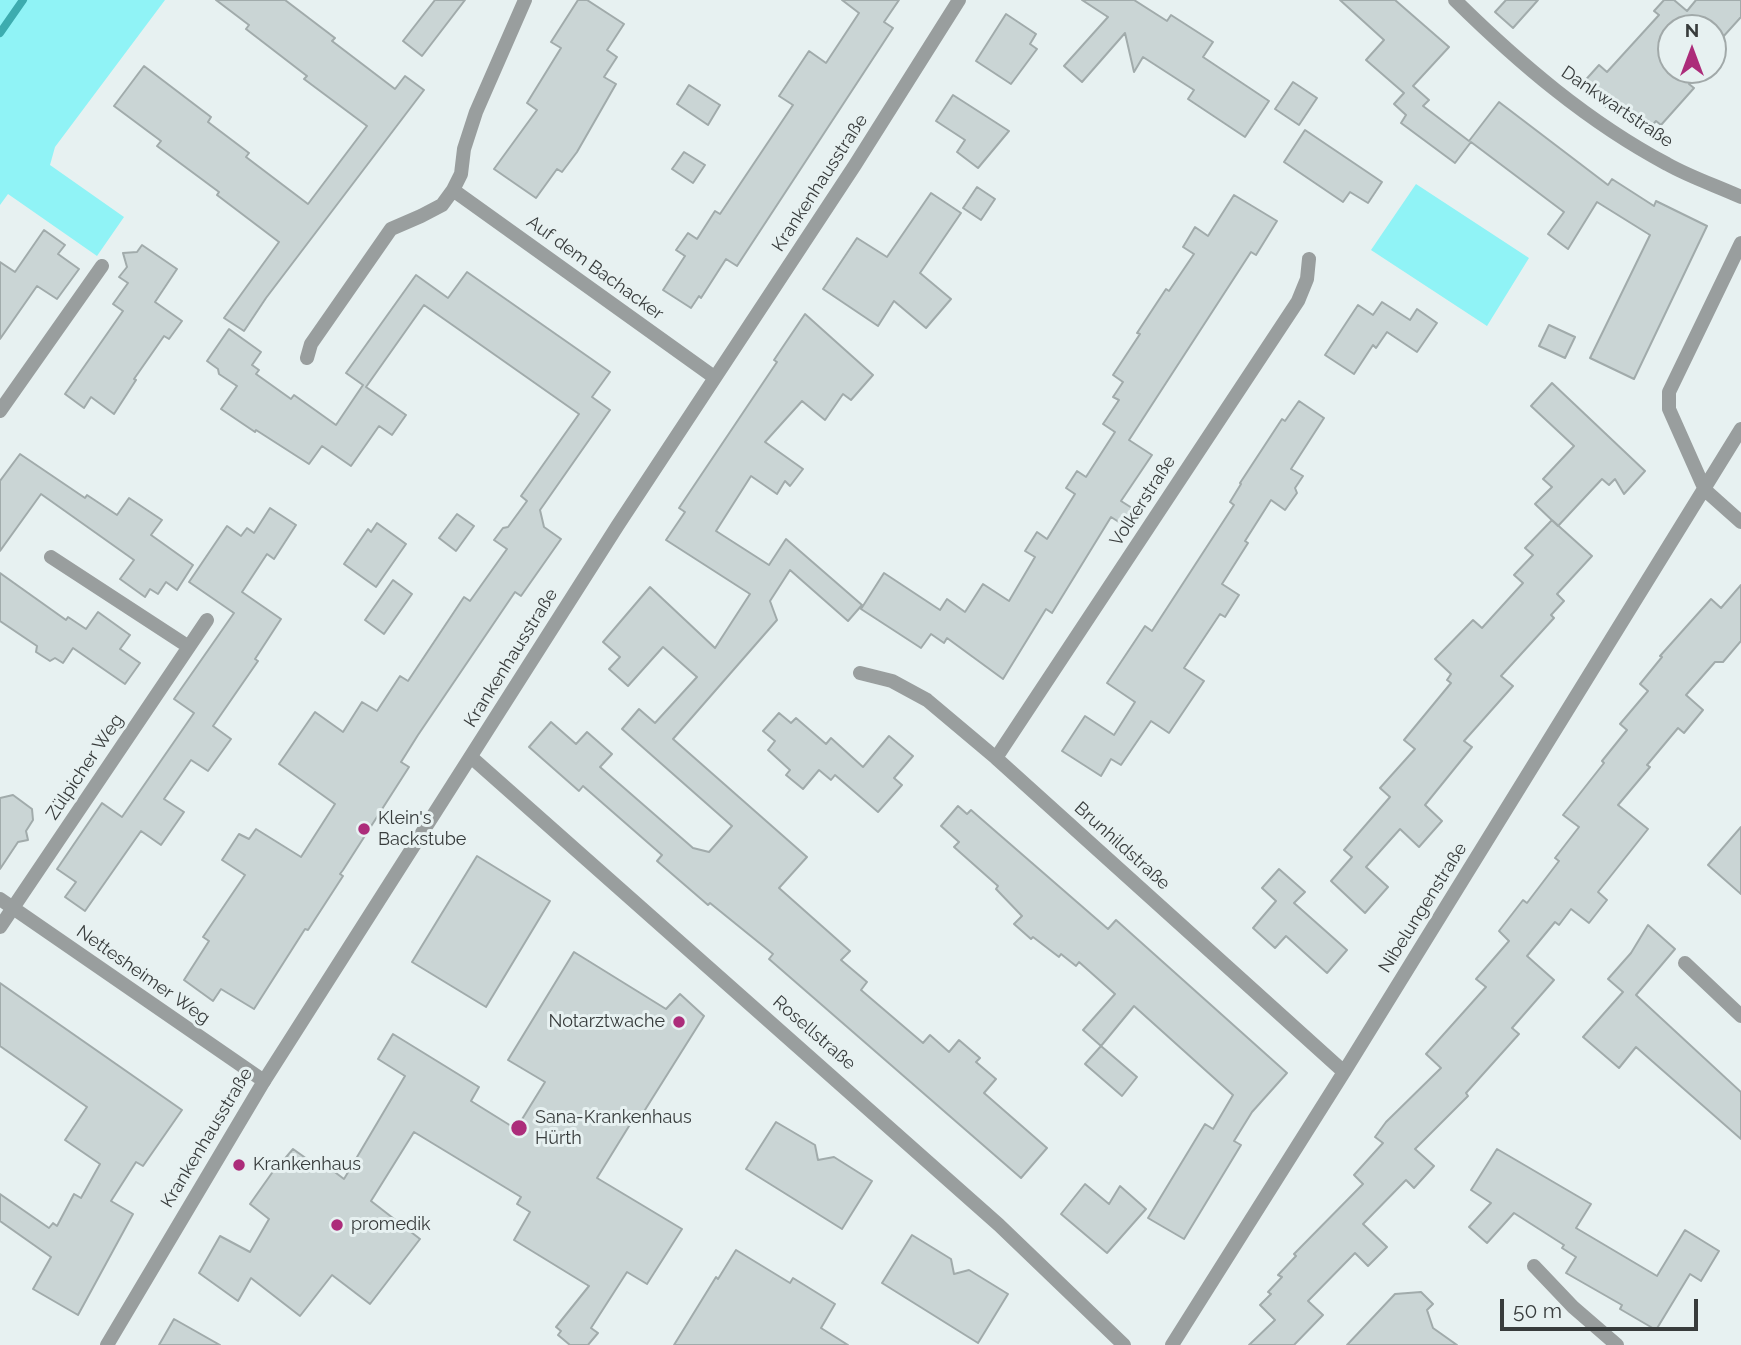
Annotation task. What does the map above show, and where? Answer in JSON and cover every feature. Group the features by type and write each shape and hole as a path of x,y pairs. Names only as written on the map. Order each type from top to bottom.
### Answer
{"street":[{"path":"307,358 311,344 391,229 442,205 453,190 461,174 464,149 476,112 525,0"},
{"name":"Krankenhausstraße","path":"107,1345 264,1081 714,377 855,165 959,0"},
{"name":"Dankwartstraße","path":"1455,0 1504,48 1588,115 1668,165 1741,197"},
{"name":"Auf dem Bachacker","path":"453,190 714,377"},
{"path":"1741,243 1669,392 1669,409 1706,490 1741,522"},
{"name":"Volkerstraße","path":"996,758 1298,301 1307,279 1309,259"},
{"path":"0,411 102,266"},
{"name":"Nibelungenstraße","path":"1172,1345 1706,490 1741,429"},
{"path":"51,557 189,647"},
{"name":"Zülpicher Weg","path":"0,927 207,620"},
{"name":"Brunhildstraße","path":"860,673 892,681 927,700 996,758 1344,1072"},
{"name":"Rosellstraße","path":"471,757 999,1225 1124,1345"},
{"name":"Nettesheimer Weg","path":"0,899 264,1081"},
{"path":"1685,963 1741,1016"},
{"path":"1534,1266 1573,1307 1617,1345"}],"shaded area":[{"path":"0,0 165,0 55,147 50,165 124,217 97,256 8,194 0,205"},
{"path":"1416,184 1529,258 1487,326 1371,250"}],"building":[{"path":"216,0 285,0 335,38 332,41 395,89 405,76 424,90 266,298 244,331 224,318 279,242 217,195 219,192 157,146 161,141 114,106 144,66 211,117 208,122 249,153 246,157 308,204 367,126 304,79 307,76 246,29 249,25"},
{"path":"435,0 465,0 422,56 403,41"},
{"path":"578,0 587,0 624,24 607,50 617,57 604,77 616,84 577,152 562,172 557,169 536,198 494,169 537,110 527,103 561,48 551,42"},
{"path":"842,0 899,0 884,22 893,28 737,266 726,259 701,298 699,296 691,308 663,290 685,256 676,250 688,233 697,239 715,211 720,214 793,105 779,96 809,51 826,63 859,13"},
{"path":"1082,0 1134,0 1167,21 1171,15 1213,42 1203,57 1269,101 1245,137 1188,99 1194,90 1143,57 1134,72 1125,33 1082,82 1064,66 1108,17"},
{"path":"1340,0 1395,0 1449,47 1413,86 1429,100 1423,106 1469,141 1499,102 1608,185 1612,179 1654,206 1656,201 1707,226 1634,379 1590,358 1650,235 1597,202 1568,249 1548,234 1564,212 1471,142 1455,163 1401,123 1406,115 1394,104 1404,93 1366,60 1384,40"},
{"path":"1506,0 1538,0 1513,28 1495,12"},
{"path":"1664,0 1674,0 1687,11 1696,0 1741,0 1741,17 1727,32 1727,14 1658,14 1654,11"},
{"path":"1006,14 1036,34 1030,44 1037,49 1011,84 976,61"},
{"path":"1657,17 1657,84 1689,84 1694,88 1661,125 1656,121 1647,131 1604,106 1581,85 1599,65 1607,72"},
{"path":"1293,82 1317,98 1299,125 1275,109"},
{"path":"689,85 720,105 708,125 677,104"},
{"path":"953,95 1009,131 978,168 957,152 965,140 936,121"},
{"path":"1305,130 1382,182 1368,203 1350,192 1343,202 1284,162"},
{"path":"684,152 705,165 693,183 672,169"},
{"path":"977,187 995,199 981,220 963,208"},
{"path":"931,193 961,213 920,273 951,299 926,328 894,301 878,326 823,289 857,238 887,257"},
{"path":"1234,195 1277,221 1256,255 1251,252 1129,440 1152,455 1121,501 1132,508 1122,524 1111,517 1052,613 1046,609 1003,679 947,638 944,643 931,634 921,648 861,609 884,573 940,610 947,599 965,612 983,584 1009,601 1035,557 1025,551 1037,532 1047,539 1075,494 1066,488 1077,471 1086,477 1115,432 1103,424 1119,400 1113,397 1123,382 1113,375 1166,289 1169,291 1194,254 1183,247 1195,227 1208,236"},
{"path":"44,230 65,245 58,254 79,269 57,299 37,286 0,339 0,262 15,272"},
{"path":"142,245 177,269 155,302 182,321 169,339 164,336 114,414 91,397 84,408 65,394 123,311 113,304 128,283 119,277 127,267 123,253 137,252"},
{"path":"467,272 610,372 592,397 610,410 540,510 544,527 561,539 521,596 515,592 418,735 401,762 409,767 340,874 343,876 308,930 305,929 254,1009 221,989 213,1001 184,980 209,941 203,937 245,875 222,860 239,834 249,839 256,829 301,857 335,804 279,764 315,712 343,732 362,702 377,711 400,676 408,681 464,597 470,601 507,549 494,540 503,528 508,527 527,501 521,496 579,414 424,305 366,387 406,415 392,435 379,426 351,466 322,446 309,464 221,409 237,386 219,374 218,369 207,361 229,329 261,352 252,365 259,370 256,374 291,399 294,395 336,425 363,385 346,373 416,275 448,298"},
{"path":"1382,302 1410,320 1417,309 1437,323 1417,352 1387,332 1376,348 1373,345 1354,374 1325,355 1358,305 1373,315"},
{"path":"805,314 873,375 851,400 843,394 825,420 802,401 765,442 803,469 790,486 785,481 777,494 751,476 716,531 769,565 786,539 862,605 848,621 790,570 770,601 777,620 673,739 807,857 779,888 850,951 841,960 867,982 861,990 923,1043 930,1035 949,1052 959,1040 980,1058 976,1062 996,1079 984,1093 1047,1148 1021,1178 769,959 773,954 710,903 708,905 657,861 662,855 583,786 579,791 529,747 551,722 576,744 587,732 612,754 600,767 693,848 709,852 732,826 622,729 639,709 655,723 697,677 663,647 628,686 609,669 620,657 603,642 650,587 715,648 750,594 666,540 685,512 679,508 777,362 774,360"},
{"path":"1549,325 1575,337 1565,358 1539,346"},
{"path":"1552,383 1645,471 1624,494 1615,479 1609,485 1602,479 1558,526 1535,504 1552,487 1543,479 1574,446 1531,406"},
{"path":"1299,401 1324,418 1291,469 1303,476 1295,488 1297,493 1285,510 1271,500 1222,584 1239,595 1225,617 1220,614 1184,668 1204,681 1169,733 1151,721 1121,765 1111,759 1101,776 1062,751 1085,716 1114,735 1135,702 1107,683 1145,626 1152,631 1234,505 1230,502 1240,483 1282,419 1285,421"},
{"path":"20,454 85,498 87,495 117,515 129,498 162,520 151,535 193,565 177,590 166,582 158,594 150,589 145,597 120,579 134,560 41,494 0,551 0,481"},
{"path":"270,508 296,525 274,559 267,554 242,592 281,619 255,659 258,661 213,726 231,739 208,771 191,760 164,799 184,812 161,845 141,831 85,911 65,897 76,882 57,869 102,803 122,817 194,713 174,699 234,613 189,582 227,526 241,536 247,528 254,533"},
{"path":"457,514 474,526 456,551 439,538"},
{"path":"1552,520 1592,556 1557,594 1564,601 1551,615 1554,618 1501,676 1513,686 1464,741 1472,747 1425,805 1442,821 1419,847 1400,829 1366,867 1388,887 1365,913 1331,881 1352,857 1344,850 1390,797 1380,788 1415,749 1404,740 1451,683 1447,680 1451,674 1435,659 1473,620 1482,628 1523,583 1514,575 1533,555 1525,548"},
{"path":"377,523 406,544 376,587 344,564 368,529 371,532"},
{"path":"0,573 66,620 68,617 86,629 98,612 130,635 120,649 140,663 125,684 73,648 63,663 55,658 50,661 36,652 37,646 0,621"},
{"path":"393,580 412,594 384,634 365,620"},
{"path":"1741,585 1741,641 1723,662 1715,662 1686,695 1703,710 1684,733 1678,728 1618,805 1648,829 1598,892 1607,900 1589,923 1571,909 1559,925 1555,922 1527,956 1554,980 1512,1028 1519,1034 1466,1093 1468,1096 1415,1149 1434,1166 1414,1188 1406,1180 1363,1224 1387,1247 1368,1266 1355,1253 1308,1301 1323,1315 1294,1345 1249,1345 1275,1320 1260,1305 1282,1277 1278,1275 1296,1256 1294,1254 1363,1184 1354,1175 1383,1143 1375,1137 1386,1122 1441,1068 1426,1054 1486,987 1476,979 1509,941 1499,931 1523,900 1527,903 1559,861 1555,858 1579,827 1563,815 1627,730 1620,724 1648,691 1640,684 1662,657 1660,656 1711,599 1721,608"},
{"path":"779,713 791,723 796,718 826,744 831,738 863,767 889,736 913,756 894,778 902,785 878,812 835,775 831,780 819,770 803,789 786,775 790,770 768,750 775,741 763,731"},
{"path":"13,795 32,809 33,820 26,831 28,840 18,842 0,869 0,798"},
{"path":"958,806 967,814 971,810 1108,929 1116,920 1287,1073 1252,1112 1234,1141 1241,1145 1184,1239 1148,1218 1205,1124 1213,1129 1233,1095 1134,1006 1101,1046 1083,1030 1115,994 1079,962 1076,966 1061,954 1059,957 1014,924 1022,916 996,889 998,886 954,847 959,842 941,826"},
{"path":"1741,827 1741,894 1708,865"},
{"path":"477,856 550,901 486,1007 412,962"},
{"path":"1279,869 1305,892 1294,903 1347,950 1327,973 1286,936 1275,948 1253,928 1276,901 1262,888"},
{"path":"1648,925 1675,949 1636,995 1741,1092 1741,1139 1636,1047 1619,1068 1583,1037 1623,992 1608,979 1631,953"},
{"path":"574,952 666,1009 680,994 704,1016 638,1121 634,1118 597,1178 682,1229 647,1284 627,1272 591,1328 598,1333 588,1345 570,1345 558,1335 561,1331 556,1327 589,1286 514,1240 530,1212 517,1204 521,1197 414,1132 371,1201 420,1239 370,1304 332,1275 300,1316 251,1278 238,1301 199,1273 220,1236 250,1252 269,1219 250,1204 279,1163 293,1149 314,1164 324,1164 344,1179 405,1076 378,1059 393,1034 479,1087 471,1101 516,1129 545,1082 508,1060"},
{"path":"0,983 182,1110 143,1166 136,1162 111,1201 133,1214 78,1315 33,1289 51,1257 0,1221 0,1194 49,1228 53,1223 57,1226 74,1194 81,1198 100,1164 65,1140 87,1107 0,1046"},
{"path":"1101,1046 1137,1077 1122,1096 1085,1064"},
{"path":"776,1122 815,1145 818,1160 834,1157 872,1181 842,1229 746,1169"},
{"path":"1497,1149 1591,1204 1576,1228 1657,1276 1685,1230 1719,1251 1701,1281 1690,1274 1656,1330 1620,1309 1622,1305 1566,1273 1576,1257 1562,1248 1564,1245 1514,1213 1487,1243 1469,1227 1491,1203 1471,1190"},
{"path":"1085,1184 1109,1204 1120,1186 1146,1209 1107,1253 1061,1214"},
{"path":"912,1235 951,1259 954,1274 969,1270 1008,1294 978,1343 882,1283"},
{"path":"736,1250 790,1283 793,1278 835,1304 821,1328 848,1345 674,1345"},
{"path":"1421,1292 1433,1304 1427,1310 1433,1328 1457,1345 1347,1345 1395,1294"},
{"path":"174,1319 220,1345 159,1345"}],"waterway":[{"path":"0,33 23,0"}],"place":[{"name":"Klein's Backstube","path":"364,829"},
{"name":"Notarztwache","path":"679,1022"},
{"name":"Sana-Krankenhaus Hürth","path":"519,1128"},
{"name":"Krankenhaus","path":"239,1165"},
{"name":"promedik","path":"337,1225"}]}
